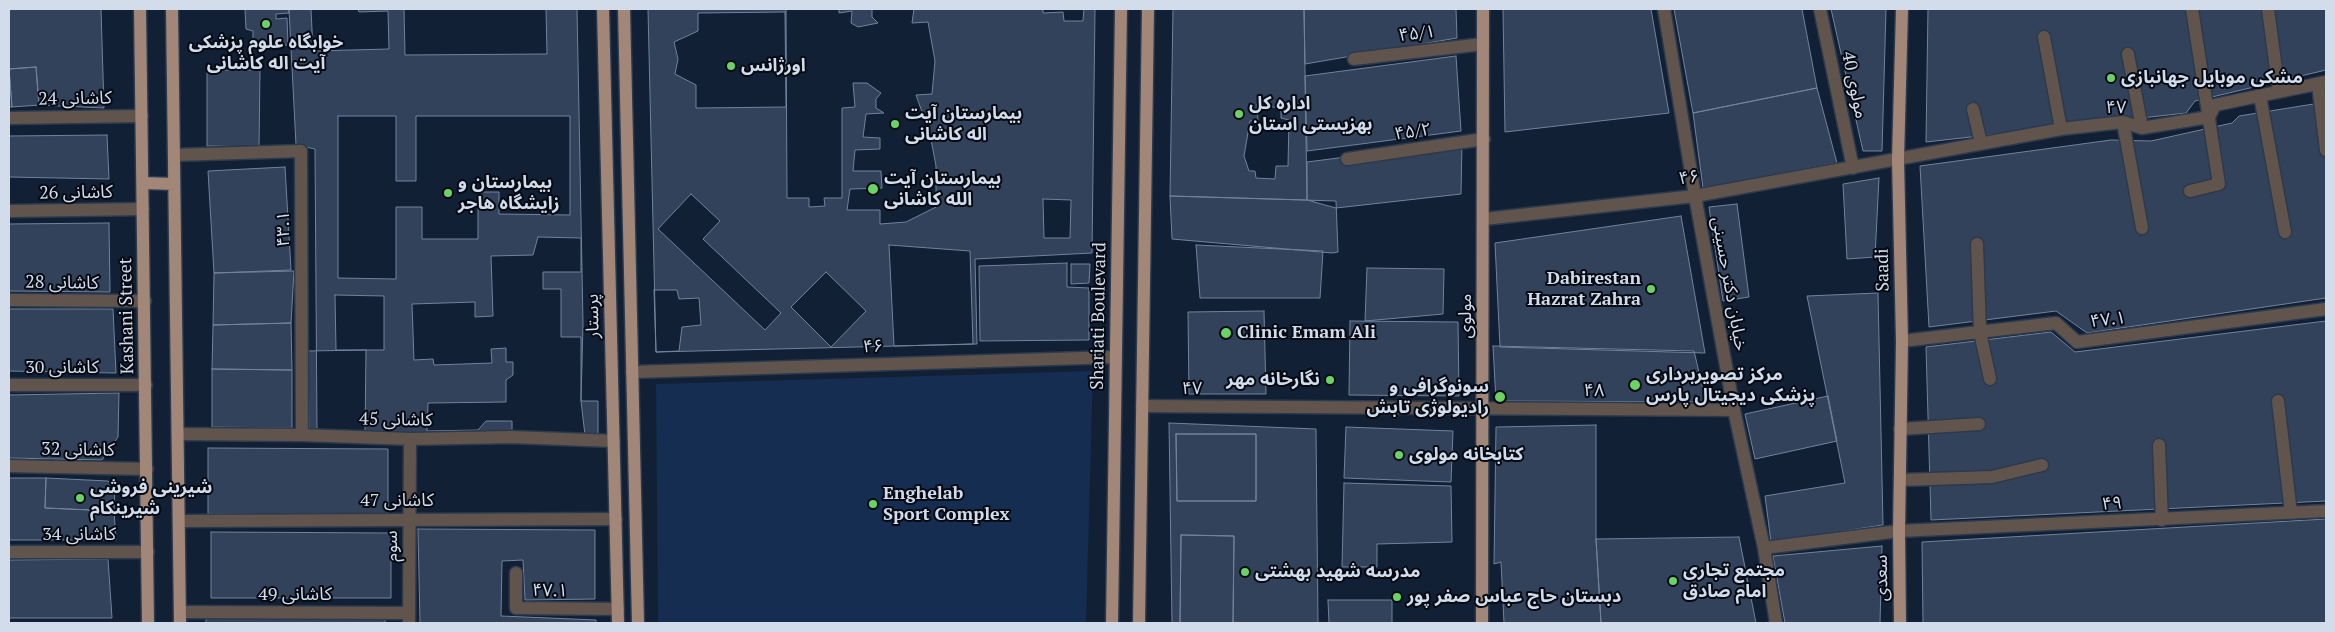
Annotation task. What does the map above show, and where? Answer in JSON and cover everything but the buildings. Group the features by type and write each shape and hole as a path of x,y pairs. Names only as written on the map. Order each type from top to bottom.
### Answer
{"main road":[{"name":"Kashani Street","path":"140,9 148,623"},
{"path":"172,9 180,618"},
{"name":"پرستار","path":"603,9 618,623"},
{"path":"624,9 638,623"},
{"name":"Shariati Boulevard","path":"1112,623 1121,9"},
{"path":"1138,623 1148,9"},
{"name":"مولوی","path":"1482,623 1483,9"},
{"name":"Saadi","path":"1899,531 1902,341 1898,159 1902,9"},
{"path":"143,183 174,184"},
{"name":"سعدی","path":"1899,531 1900,623"}],"street":[{"name":"خیابان دکتر حسینی","path":"1664,9 1695,196 1734,410 1764,548 1776,623"},
{"name":"مولوی 40","path":"1820,9 1853,168"},
{"path":"2190,191 2218,184 2192,9"},
{"path":"2268,9 2279,92"},
{"path":"2044,37 2061,129"},
{"name":"۴۵/۱","path":"1354,59 1483,44"},
{"path":"2128,54 2142,128"},
{"name":"۴۷","path":"1898,159 2061,129 2122,122 2142,128 2209,117 2215,106 2322,83"},
{"path":"2322,83 2326,150"},
{"path":"2260,96 2285,232"},
{"path":"1974,109 1981,143"},
{"name":"کاشانی 24","path":"9,118 142,116"},
{"path":"2122,122 2142,228"},
{"name":"۴۵/۲","path":"1347,159 1484,139"},
{"name":"۴۳.۱","path":"174,155 301,151 302,434"},
{"name":"۴۶","path":"1484,219 1695,196 1898,159"},
{"name":"کاشانی 26","path":"9,211 143,209"},
{"path":"1976,244 1980,332 1990,379"},
{"name":"کاشانی 28","path":"9,300 145,301"},
{"name":"۴۷.۱","path":"1902,341 2056,323 2077,342 2326,310"},
{"name":"۴۶","path":"632,372 1116,357"},
{"name":"کاشانی 30","path":"9,386 146,385"},
{"path":"2278,401 2291,513"},
{"name":"۴۷","path":"1142,406 1483,408"},
{"name":"۴۸","path":"1483,408 1734,410"},
{"path":"1900,429 1979,424"},
{"name":"کاشانی 45","path":"178,434 302,434 410,439 512,437 614,441"},
{"name":"سوم","path":"409,618 410,439"},
{"path":"2159,445 2162,520"},
{"path":"1900,480 1992,477 2042,464"},
{"name":"کاشانی 32","path":"9,466 147,469"},
{"name":"۴۹","path":"1899,531 2326,511"},
{"name":"کاشانی 47","path":"179,521 410,518 616,519"},
{"path":"1764,548 1899,531"},
{"name":"کاشانی 34","path":"9,552 148,552"},
{"name":"۴۷.۱","path":"516,574 516,608 618,609"},
{"name":"کاشانی 49","path":"180,618 409,618"}],"shaded area":[{"name":"Enghelab Sport Complex","path":"1093,371 1086,623 658,623 656,384"}],"place":[{"name":"خوابگاه علوم پزشکی آیت اله کاشانی","path":"266,24"},
{"name":"اورژانس","path":"731,66"},
{"name":"مشکی موبایل جهانبازی","path":"2111,78"},
{"name":"اداره کل بهزیستی استان","path":"1239,114"},
{"name":"بیمارستان آیت اله کاشانی","path":"895,124"},
{"name":"بیمارستان آیت الله کاشانی","path":"873,189"},
{"name":"بیمارستان و زایشگاه هاجر","path":"448,193"},
{"name":"Dabirestan Hazrat Zahra","path":"1651,289"},
{"name":"Clinic Emam Ali","path":"1226,333"},
{"name":"نگارخانه مهر","path":"1330,380"},
{"name":"مرکز تصویربرداری پزشکی دیجیتال پارس","path":"1635,385"},
{"name":"سونوگرافی و رادیولوژی تابش","path":"1500,397"},
{"name":"کتابخانه مولوی","path":"1399,455"},
{"name":"شیرینی فروشی شیرینکام","path":"80,498"},
{"name":"Enghelab Sport Complex","path":"873,504"},
{"name":"مدرسه شهید بهشتی","path":"1245,572"},
{"name":"مجتمع تجاری امام صادق","path":"1673,581"},
{"name":"دبستان حاج عباس صفر پور","path":"1397,597"}]}
